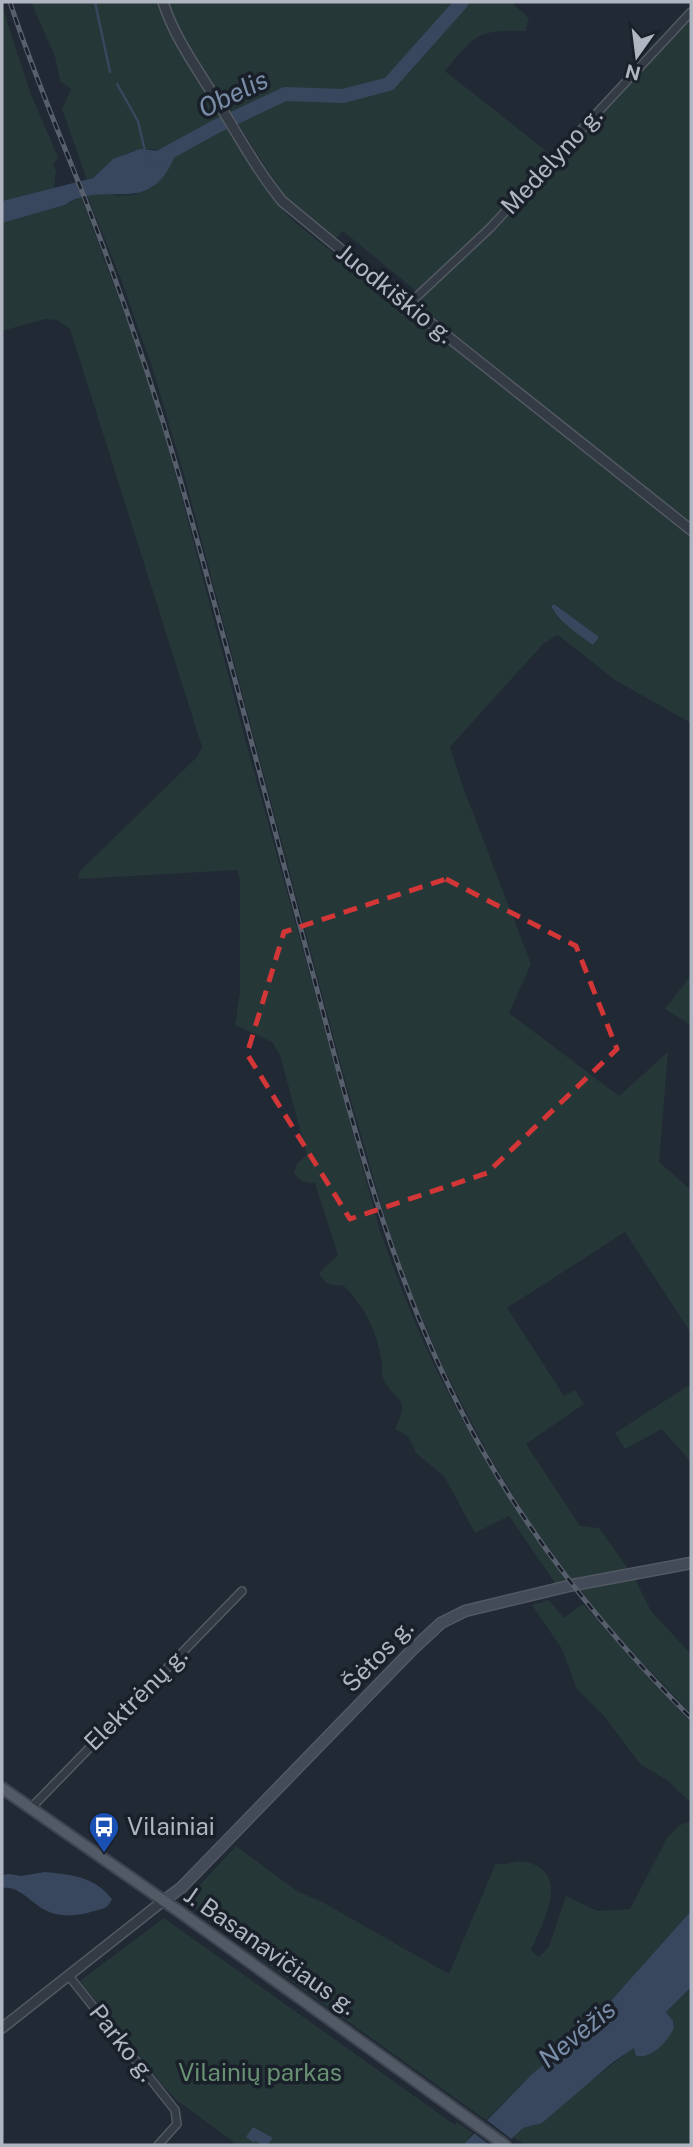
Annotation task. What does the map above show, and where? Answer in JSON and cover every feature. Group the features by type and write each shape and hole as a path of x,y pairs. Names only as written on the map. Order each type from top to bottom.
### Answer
{"main road":[{"name":"Šėtos g.","path":"163,1901 181,1888 419,1643 453,1616 573,1585 691,1563"},
{"name":"J. Basanavičiaus g.","path":"6,1791 505,2145"}],"street":[{"name":"Juodkiškio g.","path":"163,2 167,15 212,93 267,182 282,201 691,530"},
{"name":"Medelyno g.","path":"408,305 490,229 691,12"},
{"name":"Elektrėnų g.","path":"30,1809 242,1591"},
{"path":"2,2028 163,1901"},
{"name":"Parko g.","path":"69,1976 175,2110 177,2124 158,2145"}],"highlighted area":[{"path":"446,879 576,946 617,1049 487,1173 350,1219 247,1054 284,932"}],"green space":[{"path":"31,2 511,2 529,18 525,31 497,31 478,37 463,49 445,71 555,158 691,12 691,524 422,308 421,295 343,231 335,240 283,194 216,89 207,95 257,176 292,220 691,538 691,723 615,680 558,635 544,643 450,747 531,964 509,1013 619,1096 668,1052 659,1162 691,1190 691,1333 625,1232 507,1308 564,1396 575,1390 584,1404 526,1444 580,1526 599,1528 630,1571 572,1580 527,1518 487,1452 443,1367 406,1280 343,1073 185,478 153,370 87,195 105,192 117,196 133,195 152,187 174,158 171,152 153,149 128,153 87,180 62,109 71,89 60,81 55,56","holes":["554,604 598,637 593,645 552,610 551,605"]},
{"path":"2,6 30,92 58,157 53,165 56,171 54,188 2,201"},
{"path":"81,197 146,372 380,1231 414,1319 451,1399 497,1479 566,1581 555,1583 509,1516 475,1533 444,1476 416,1453 408,1436 395,1429 402,1405 383,1378 376,1338 363,1309 343,1285 329,1284 319,1274 338,1255 315,1183 300,1180 294,1172 297,1164 307,1155 280,1055 272,1042 235,1025 240,992 240,879 237,870 78,879 80,871 197,757 202,747 70,329 57,320 45,319 2,331 2,223 65,205"},
{"path":"691,975 691,1025 665,1009"},
{"path":"691,1384 691,1462 662,1429 625,1449 615,1433"},
{"path":"635,1579 651,1611 691,1654 691,1713 615,1634 581,1590"},
{"path":"549,1600 564,1618 583,1604 691,1723 691,1803 667,1780 641,1765 604,1716 577,1689 562,1649 532,1605"},
{"path":"691,1821 691,1911 584,2031 532,2074 486,2120 252,1953 237,1937 190,1905 187,1899 236,1846 297,1891 324,1903 449,1974 496,1863 527,1862 541,1868 548,1877 550,1900 531,1950 539,1957 549,1947 566,1896 597,1911 630,1909 667,1838 680,1825"},
{"name":"Vilainių parkas","path":"164,1918 455,2125 457,2122 473,2133 463,2145 238,2145 179,2102 164,2087 80,1981"},
{"path":"691,1987 691,2145 525,2145 513,2137 523,2128 534,2125 635,2047 636,2049 674,2028 673,2021 666,2012"}],"water":[{"path":"140,149 171,152 174,158 163,176 151,187 138,193 80,198 2,223 2,201 93,178 113,159"},
{"path":"554,604 599,637 593,645 559,617 551,606"},
{"path":"45,1872 90,1881 112,1899 100,1910 63,1915 45,1910 14,1889 2,1888 2,1875 21,1876"},
{"path":"691,1911 691,1987 666,2012 673,2021 674,2028 663,2044 648,2055 642,2056 636,2056 634,2048 612,2063 542,2123 523,2128 505,2145 463,2145 532,2074 584,2031"},
{"path":"253,2127 273,2138 267,2145 255,2141 254,2143 246,2137"}],"pier":[{"path":"484,2118 514,2141 510,2145 490,2145 471,2131"}],"waterway":[{"path":"95,2 110,72"},
{"name":"Obelis","path":"155,160 215,127 285,94 343,96 389,84 462,2"},
{"path":"117,84 138,121 145,151"}],"railway":[{"path":"10,2 115,278 160,411 347,1101 383,1222 404,1281 454,1397 484,1453 529,1525 579,1593 633,1657 691,1718"}],"place":[{"name":"Vilainiai","path":"104,1854"}],"water label":[{"name":"Nevėžis","path":"577,2034"}]}
